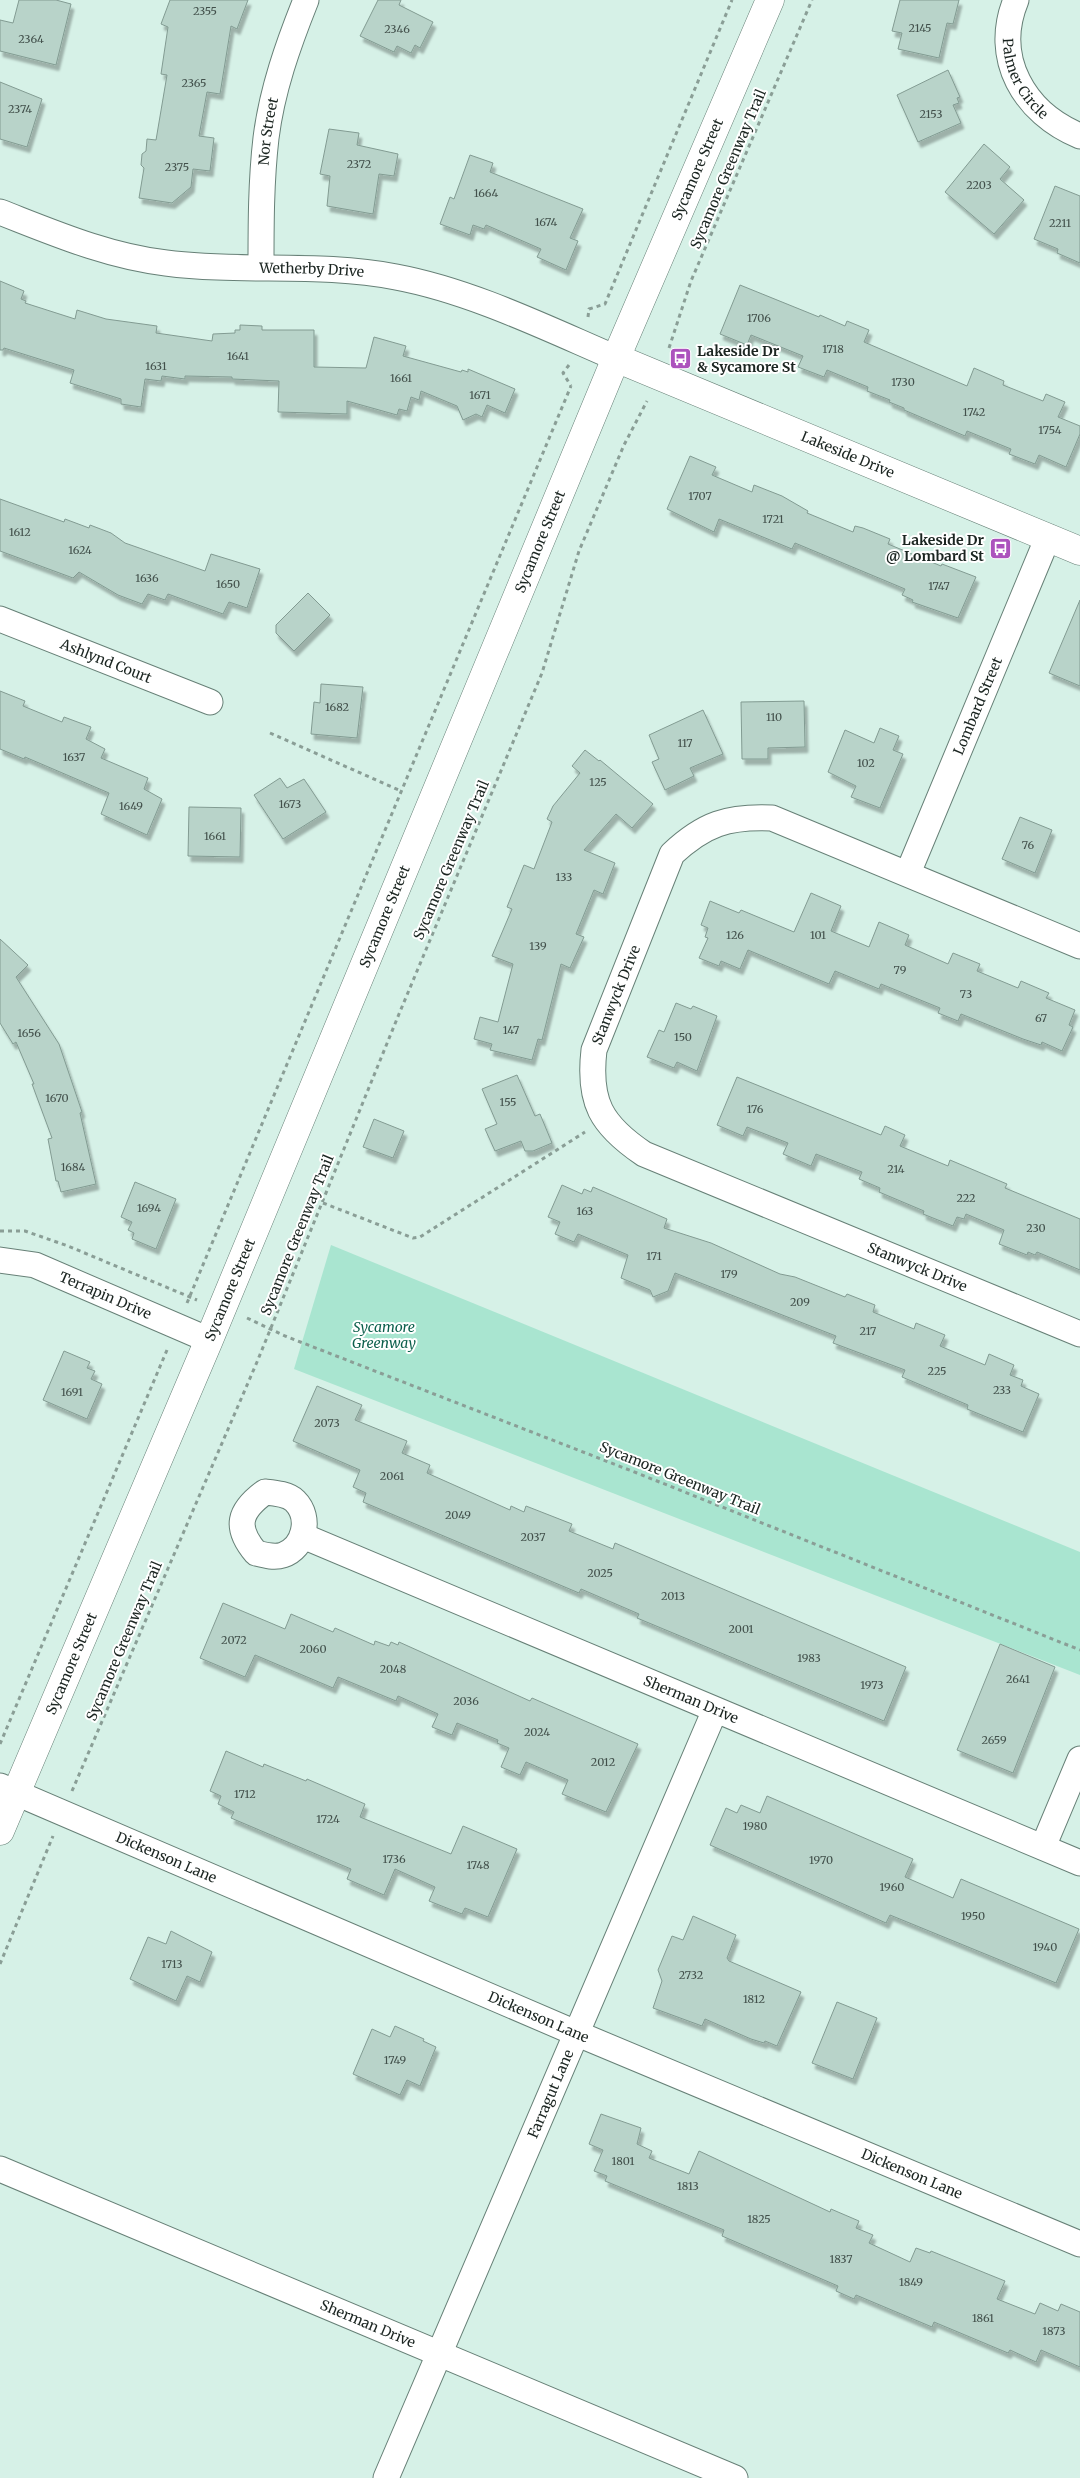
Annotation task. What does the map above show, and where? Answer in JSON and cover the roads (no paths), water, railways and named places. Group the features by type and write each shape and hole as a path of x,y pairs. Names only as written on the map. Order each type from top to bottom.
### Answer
{"street":[{"name":"Nor Street","path":"260,268 266,138 277,81 289,41 306,0"},
{"name":"Sycamore Street","path":"0,1831 8,1789 209,1340 616,358 770,0"},
{"name":"Palmer Circle","path":"1016,0 1008,20 1008,52 1018,83 1037,109 1062,129 1080,136"},
{"name":"Wetherby Drive","path":"0,212 88,246 127,257 167,263 260,268 355,270 396,277 438,287 616,358"},
{"name":"Lakeside Drive","path":"616,358 1080,551"},
{"name":"Lombard Street","path":"908,873 1048,537"},
{"name":"Ashlynd Court","path":"0,619 210,702"},
{"name":"Stanwyck Drive","path":"1080,946 772,818 746,817 727,820 691,836 672,854 594,1050 591,1074 595,1096 604,1119 620,1138 644,1154 1080,1334"},
{"name":"Terrapin Drive","path":"0,1260 35,1265 209,1340"},
{"name":"Sherman Drive","path":"303,1536 1080,1863"},
{"name":"Farragut Lane","path":"386,2478 578,2034 715,1710"},
{"path":"1043,1847 1080,1759"},
{"name":"Dickenson Lane","path":"8,1789 578,2034 1080,2244"},
{"name":"Sherman Drive","path":"0,2169 735,2478"}],"place":[{"name":"Lakeside Dr & Sycamore St","path":"681,359"},
{"name":"Lakeside Dr @ Lombard St","path":"1000,548"}],"park label":[{"name":"Sycamore Greenway","path":"384,1335"}]}
